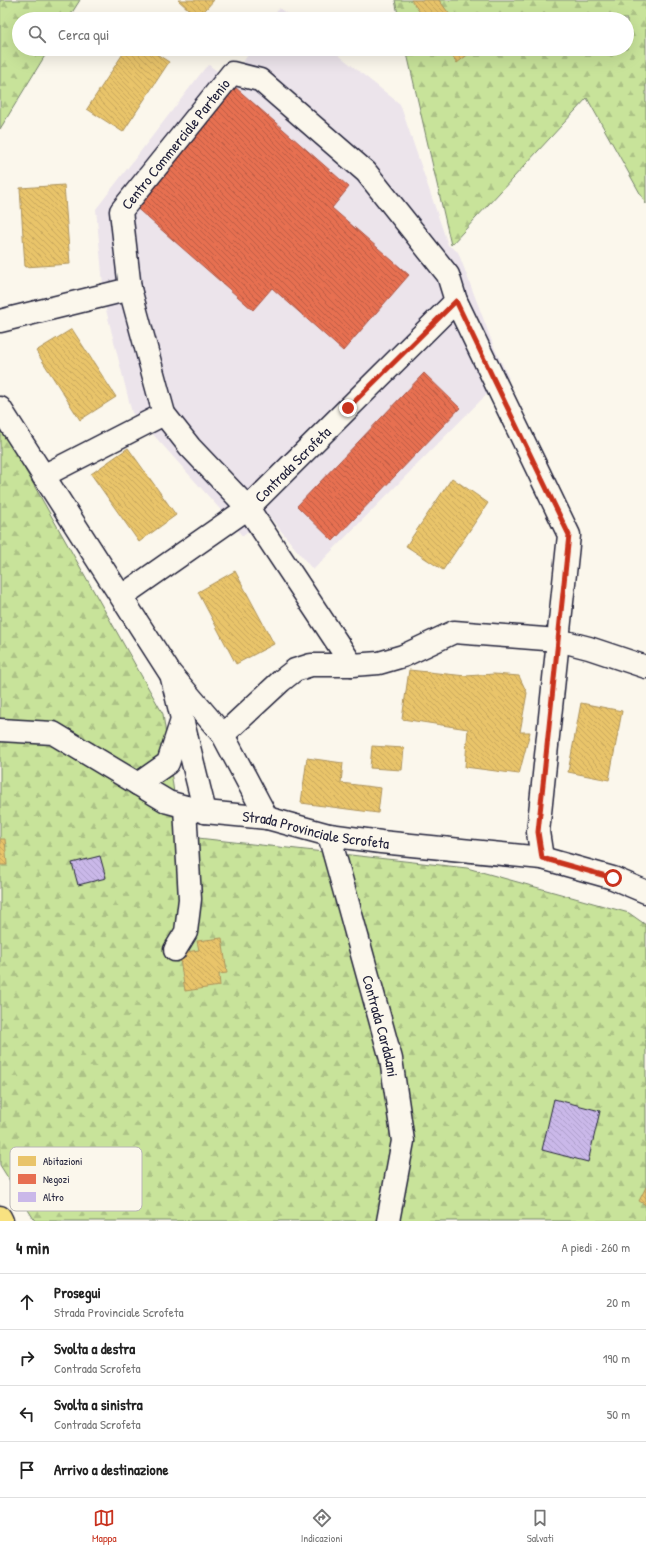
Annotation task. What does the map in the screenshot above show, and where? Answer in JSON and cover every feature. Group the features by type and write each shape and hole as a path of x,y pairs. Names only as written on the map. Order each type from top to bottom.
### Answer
{"street":[{"name":"Centro Commerciale Partenio","path":"352,664 248,508 190,447 164,414 130,289 121,211 232,73 260,80 366,172 448,275 456,301"},
{"path":"0,321 130,289"},
{"path":"456,301 569,535 538,832 542,858"},
{"name":"Contrada Scrofeta","path":"122,596 248,508 456,301"},
{"path":"0,408 170,673 223,735 267,818"},
{"path":"43,476 164,414"},
{"path":"223,735 281,681 295,670 311,665 379,663 403,656 454,632 558,640 646,666"},
{"path":"170,673 182,720 195,809 190,899 186,932 175,950"},
{"path":"138,784 168,763 182,720"},
{"name":"Strada Provinciale Scrofeta","path":"0,730 53,733 168,802 195,809 267,818 329,835 380,842 542,858 613,878 646,892"},
{"name":"Contrada Cardalani","path":"329,835 391,1060 403,1141 388,1221"}],"shaded area":[{"path":"279,8 284,12 276,12"},
{"path":"247,56 340,56 400,104 448,245 458,252 494,347 509,378 486,395 313,570 268,515 242,536 236,527 132,413 105,306 96,209 205,68 209,65 230,81"}],"green space":[{"path":"0,0 80,0 72,12 12,12 12,56 45,56 0,129"},
{"path":"395,0 646,0 646,204 587,98 451,245 408,56 634,56 634,12 398,12"},
{"path":"0,425 163,714 180,836 467,868 629,913 646,925 646,1221 35,1221 29,1211 142,1211 142,1147 10,1147 10,1181 0,1165"}],"building: Abitazioni":[{"path":"178,0 214,0 203,12 191,12"},
{"path":"411,0 439,0 448,12 420,12"},
{"path":"121,56 160,56 169,62 123,132 87,109"},
{"path":"452,56 466,56 457,63"},
{"path":"64,185 70,264 25,267 20,188"},
{"path":"72,329 116,397 80,420 36,351"},
{"path":"128,448 176,515 139,542 91,474"},
{"path":"452,478 488,503 443,570 406,546"},
{"path":"235,571 274,644 236,664 198,592"},
{"path":"409,670 466,676 494,674 519,676 527,693 520,732 530,732 519,774 465,767 468,729 402,719"},
{"path":"581,703 622,711 609,780 568,772"},
{"path":"372,746 404,748 402,770 370,768"},
{"path":"307,758 343,763 341,783 381,788 378,813 301,803"},
{"path":"0,839 5,839 7,865 0,865"},
{"path":"222,938 227,973 219,974 220,986 185,991 179,953 199,950 197,941"},
{"path":"646,1187 646,1205 639,1201"}],"building: Negozi":[{"path":"235,87 349,187 332,208 409,275 343,351 272,288 253,310 132,204"},
{"path":"424,373 460,408 333,541 297,506"}],"building: Altro":[{"path":"100,856 106,878 78,885 72,863"},
{"path":"554,1099 600,1111 588,1162 542,1150"}],"route":[{"path":"348,408 456,301 569,535 538,832 542,858 613,878"}]}
